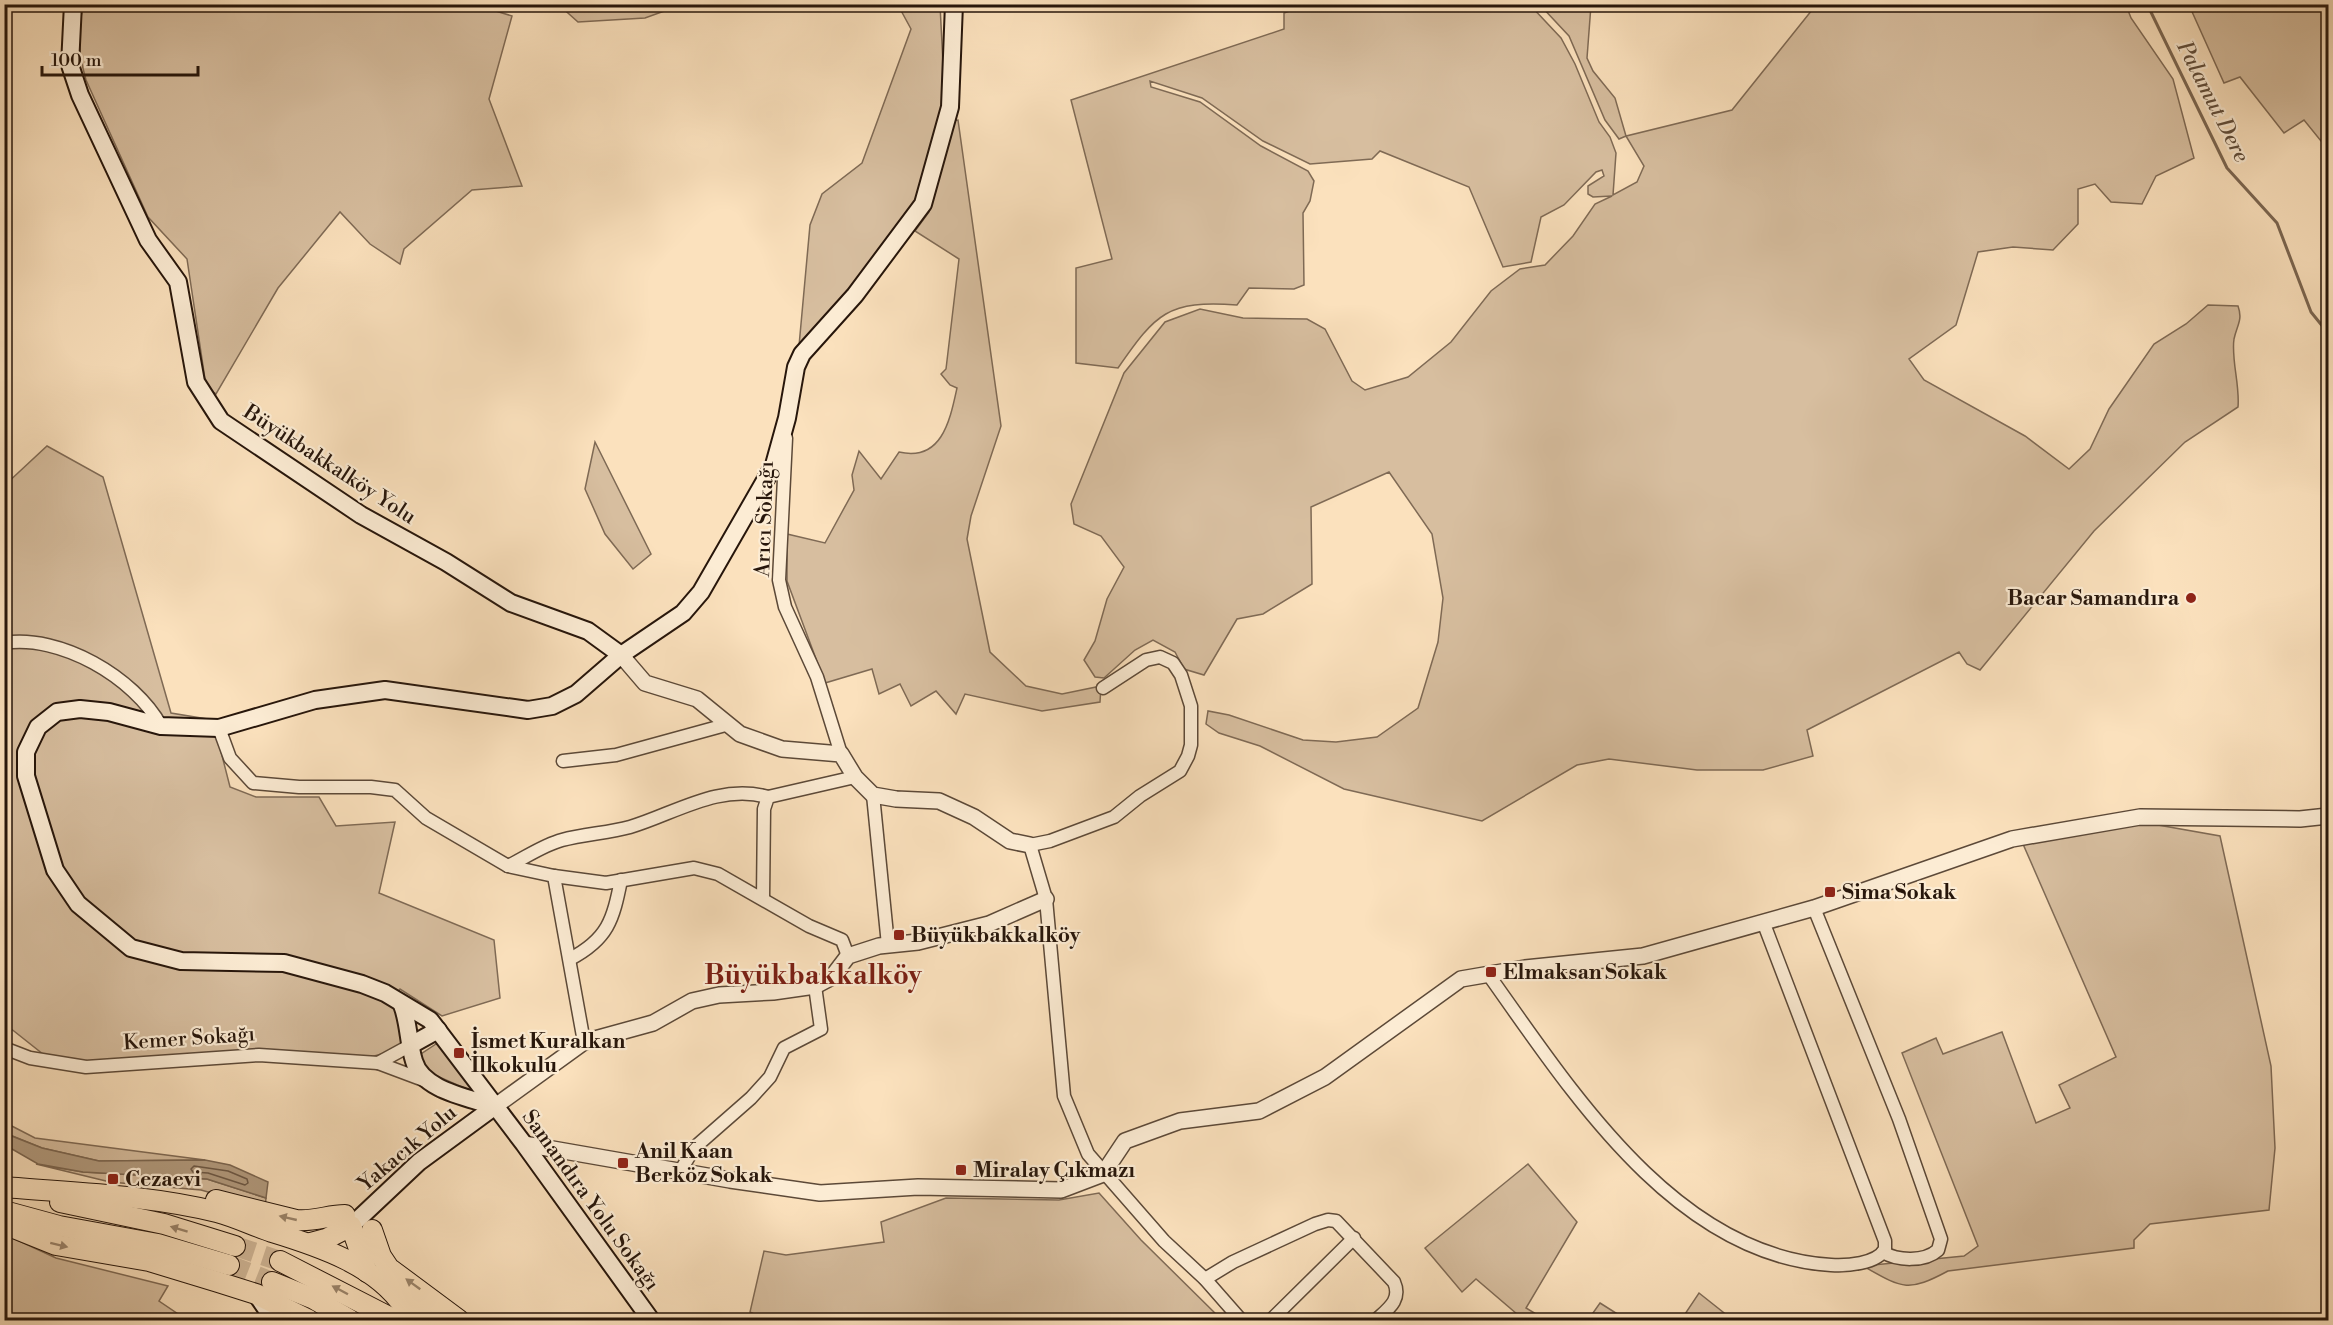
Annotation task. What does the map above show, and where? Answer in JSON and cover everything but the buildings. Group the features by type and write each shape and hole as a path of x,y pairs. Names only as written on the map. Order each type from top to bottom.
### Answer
{"highway":[{"path":"4,1188 160,1201 217,1212 272,1232 311,1242 367,1272 427,1320"},
{"path":"4,1188 164,1224 235,1246"},
{"path":"160,1201 176,1197 197,1196 308,1221 331,1215 348,1221"},
{"path":"4,1211 59,1226 158,1244 229,1266"},
{"path":"311,1242 326,1239 348,1221"},
{"path":"348,1221 367,1272"},
{"path":"4,1224 56,1245 149,1261 256,1294 309,1320"},
{"path":"372,1230 381,1256 389,1268 459,1320"},
{"path":"256,1294 242,1283 237,1274 236,1256 243,1242 256,1234 272,1232"},
{"path":"280,1261 397,1319 404,1307 397,1296"},
{"path":"272,1282 314,1299 350,1320"}],"main road":[{"name":"Büyükbakkalköy Yolu","path":"73,4 70,65 80,95 148,240 178,282 196,382 221,421 361,515 511,603 588,631 621,655"},
{"name":"Samandıra Yolu Sokağı","path":"651,1320 524,1143 494,1107 430,1020 385,993 362,984 284,963 181,961 131,948 78,904 54,870 26,776 26,752 39,727 57,712 81,709 109,712 161,726 219,728 315,700 386,690 528,710 552,706 576,694 621,655 683,613 701,592 774,465 787,418 796,367 802,354 855,295 923,204 950,107 954,4"},
{"path":"402,1005 418,1071 427,1081"},
{"path":"411,1045 438,1030"},
{"name":"Kemer Sokağı","path":"427,1081 494,1107"},
{"name":"Yakacık Yolu","path":"348,1221 419,1162 494,1107"},
{"path":"256,1294 274,1320"}],"street":[{"name":"Arıcı Sokağı","path":"787,418 779,580 784,608 817,677 842,754"},
{"path":"4,643 36,642 75,655 116,677 143,698 161,726"},
{"path":"621,655 645,683 697,699 740,734 782,749 842,754 855,777 873,795 896,799 939,801 974,817 1010,841 1030,845 1050,842 1114,818 1140,796 1180,771 1191,745 1191,706 1181,675 1173,663 1160,657 1146,660 1103,688"},
{"path":"563,761 616,755 729,724"},
{"path":"219,728 230,758 253,783 299,787 371,787 395,790 426,818 508,866 554,876 606,883 694,868 718,874 810,926 842,940 848,956"},
{"path":"508,866 555,842 629,827 691,803 728,796 755,794 768,797 855,777"},
{"path":"873,795 888,945"},
{"path":"763,898 764,809 768,797"},
{"path":"524,1143 730,1180 820,1193 918,1187 1061,1190 1103,1174 1125,1141 1180,1121 1259,1112 1325,1077 1461,979 1525,968 1643,956 1814,909 2012,839 2140,817 2300,819 2328,816"},
{"path":"1030,845 1046,899 1064,1096 1088,1154 1103,1174 1164,1241 1205,1279 1241,1320"},
{"path":"554,876 584,1042"},
{"path":"570,959 588,949 603,936 614,915 621,880"},
{"path":"494,1107 584,1042 653,1023 692,1001 719,995 773,992 815,986 832,977 848,956 888,945 918,942 989,924 1046,899"},
{"path":"1814,909 1899,1119 1941,1239 1938,1250 1928,1256 1897,1258 1883,1252"},
{"path":"1488,974 1598,1122 1642,1168 1701,1218 1760,1249 1811,1262 1849,1264 1877,1258 1883,1252 1885,1241 1764,924"},
{"path":"681,1170 694,1148 751,1098 770,1077 784,1048 821,1029 815,986"},
{"path":"378,1063 411,1045"},
{"name":"Kemer Sokağı","path":"4,1048 30,1058 86,1067 259,1055 378,1063 427,1081"},
{"path":"1205,1279 1233,1262 1324,1221 1340,1223 1396,1287 1394,1303 1376,1320"},
{"path":"1271,1320 1354,1238"}],"shaded area":[{"path":"473,4 512,16 489,99 522,186 472,190 404,249 400,264 370,244 340,212 278,288 216,394 211,391 205,379 187,259 148,217 86,80 79,42 84,5"},
{"path":"559,5 681,5 645,18 578,22"},
{"path":"898,5 940,5 944,83 942,104 918,198 845,299 799,346 810,225 822,194 862,163 911,29"},
{"path":"1306,5 1530,5 1561,38 1575,64 1599,122 1610,137 1616,153 1613,195 1637,182 1644,166 1626,136 1732,110 1816,5 2126,5 2131,18 2173,79 2194,158 2156,176 2142,204 2111,202 2095,184 2078,189 2078,224 2053,250 2013,247 1978,252 1956,325 1909,359 1924,380 2025,436 2069,469 2090,449 2109,409 2154,344 2186,324 2208,305 2238,306 2240,319 2233,347 2238,407 2185,442 2094,531 1980,670 1967,664 1959,652 1807,730 1813,756 1763,770 1697,770 1609,759 1577,765 1482,821 1344,789 1260,746 1219,733 1206,724 1208,711 1229,715 1303,740 1336,742 1377,737 1418,708 1438,642 1443,598 1432,534 1389,472 1311,507 1312,584 1263,614 1237,619 1204,675 1184,669 1175,652 1153,640 1135,650 1104,678 1095,677 1084,660 1095,641 1107,599 1124,567 1101,536 1074,524 1071,504 1124,373 1165,322 1200,309 1243,318 1307,319 1325,329 1352,381 1365,390 1408,377 1451,342 1491,291 1520,269 1545,265 1573,236 1595,204 1612,196 1593,197 1588,194 1588,186 1604,176 1602,170 1596,172 1564,205 1541,217 1531,262 1503,267 1469,187 1380,151 1372,159 1310,164 1263,141 1202,98 1150,81 1151,87 1200,102 1261,146 1308,171 1314,181 1310,201 1303,213 1304,285 1294,289 1249,288 1237,305 1214,304 1179,308 1154,323 1118,368 1076,363 1076,268 1112,259 1071,100 1284,29 1284,13"},
{"path":"1540,5 1591,5 1587,58 1593,71 1615,98 1626,136 1619,139 1605,120 1569,36"},
{"path":"2189,5 2328,5 2328,143 2325,146 2304,120 2284,133 2240,77 2224,83"},
{"path":"958,120 1001,426 971,516 967,539 990,652 1026,686 1062,694 1101,686 1100,702 1042,711 965,694 956,714 936,691 911,706 900,684 879,694 872,669 825,683 787,581 787,534 825,543 854,490 852,475 859,451 881,479 899,452 925,451 942,436 947,425 957,388 950,385 941,374 946,369 959,259 915,231 929,212 951,121"},
{"path":"595,442 651,554 633,569 605,534 585,489"},
{"path":"47,446 103,477 171,713 213,720 230,787 256,797 319,797 336,826 395,822 379,893 494,940 500,998 442,1016 400,989 389,1003 406,1021 407,1047 367,1058 271,1054 105,1067 48,1058 5,1024 5,485"},
{"path":"2141,822 2220,836 2271,1066 2275,1148 2269,1210 2150,1224 2134,1240 2134,1248 1948,1271 1923,1283 1913,1285 1896,1283 1863,1266 1964,1256 1978,1246 1902,1053 1936,1038 1943,1054 2002,1032 2036,1123 2070,1108 2059,1085 2116,1057 2023,844"},
{"path":"436,1044 447,1047 478,1094 430,1073 422,1065 421,1054"},
{"path":"4,1122 35,1138 205,1160 99,1161 42,1148 5,1133"},
{"path":"36,1164 83,1172 207,1179 266,1198 265,1208 201,1190 110,1182"},
{"path":"1528,1164 1577,1222 1526,1308 1546,1320 1524,1320 1476,1279 1462,1292 1425,1248"},
{"path":"1099,1193 1141,1240 1222,1320 766,1320 750,1312 764,1251 786,1255 884,1242 881,1222 946,1198 1059,1200"},
{"path":"4,1234 56,1258 168,1286 159,1301 187,1320 5,1320"},
{"path":"1699,1293 1733,1320 1681,1320"},
{"path":"1600,1303 1627,1320 1588,1320"}],"water":[{"path":"4,1133 42,1148 99,1161 205,1160 230,1165 268,1182 266,1198 207,1179 83,1172 38,1164 5,1145"}],"waterway":[{"name":"Palamut Dere","path":"2147,4 2227,168 2277,223 2311,312 2328,333"}],"tunnel":[{"path":"235,1246 280,1261"},
{"path":"229,1265 272,1282"}],"place":[{"name":"Bacar Samandıra","path":"2191,598"},
{"name":"Sima Sokak","path":"1830,892"},
{"name":"Büyükbakkalköy","path":"899,935"},
{"name":"Elmaksan Sokak","path":"1491,972"},
{"name":"İsmet Kuralkan İlkokulu","path":"459,1053"},
{"name":"Anil Kaan Berköz Sokak","path":"623,1163"},
{"name":"Miralay Çıkmazı","path":"961,1170"},
{"name":"Cezaevi","path":"113,1179"}],"district":[{"name":"Büyükbakkalköy","path":"813,975"}]}
